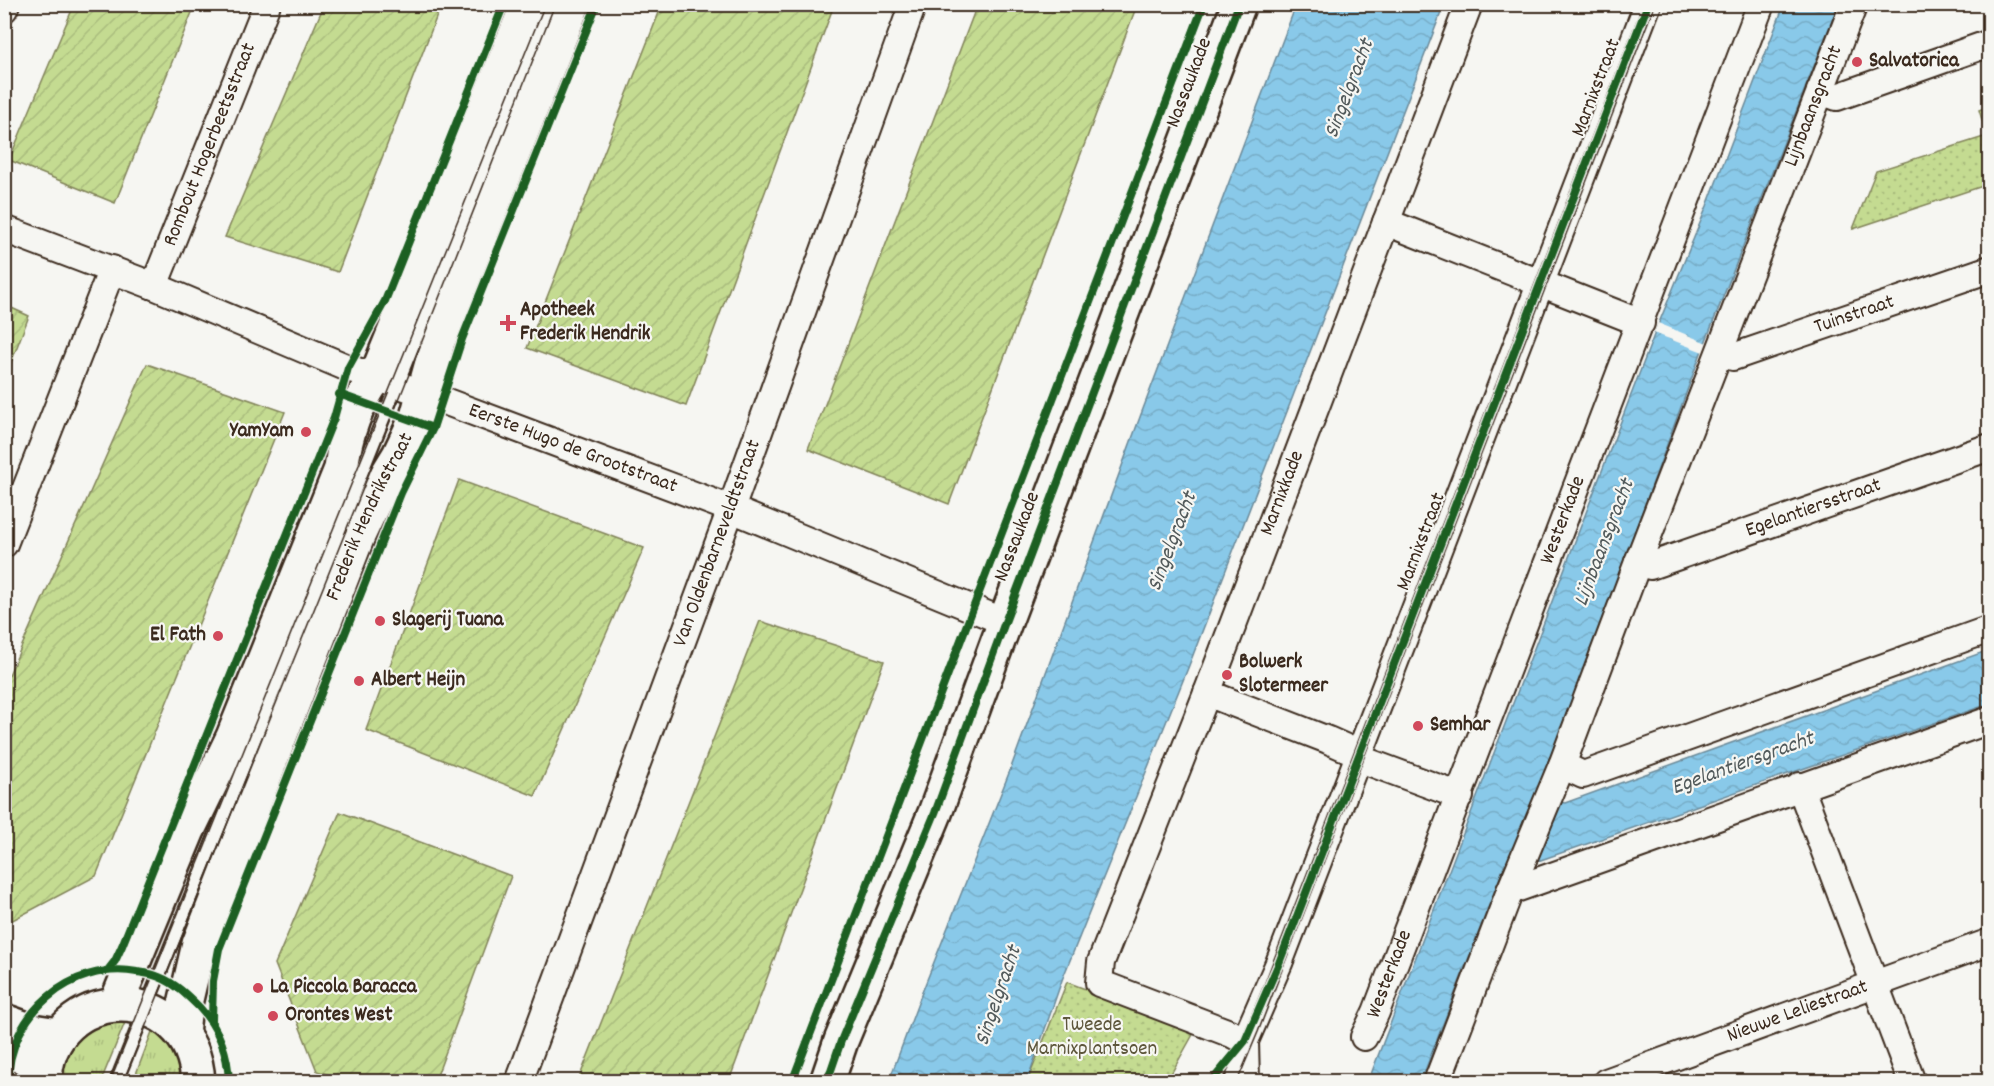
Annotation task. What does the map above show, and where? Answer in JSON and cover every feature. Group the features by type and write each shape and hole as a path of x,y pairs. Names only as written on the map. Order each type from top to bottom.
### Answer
{"street":[{"path":"4,9 6,4"},
{"name":"Rombout Hogerbeetsstraat","path":"154,286 267,4"},
{"name":"Frederik Hendrikstraat","path":"182,1034 185,1004 199,944 358,536 417,417 399,385 528,4"},
{"name":"Frederik Hendrikstraat","path":"131,1006 188,830 241,716 341,469 348,430 355,411 399,385 438,341 573,4"},
{"name":"Van Oldenbarneveldtstraat","path":"519,1082 913,4"},
{"name":"Nassaukade","path":"827,1082 841,1041 935,813 1239,4"},
{"name":"Marnixkade","path":"1245,1041 1099,983 1101,962 1207,693 1469,4"},
{"name":"Marnixstraat","path":"1245,1082 1245,1041 1279,963 1648,4"},
{"name":"Westerkade","path":"1364,1037 1381,1002 1761,4"},
{"name":"Lijnbaansgracht","path":"1437,1082 1510,891 1550,797 1638,562 1854,4"},
{"path":"1820,91 1837,97 1989,43"},
{"path":"1386,222 1641,323"},
{"name":"Eerste Hugo de Grootstraat","path":"4,229 112,269 348,368 730,509 1005,622"},
{"path":"4,544 112,269"},
{"name":"Tuinstraat","path":"1720,353 1733,357 1989,269"},
{"name":"Egelantiersstraat","path":"1638,562 1650,566 1989,447"},
{"path":"1562,765 1583,775 1989,629"},
{"path":"1207,693 1329,740 1363,760 1460,796"},
{"path":"1510,891 1989,720"},
{"path":"1800,786 1912,1082"},
{"name":"Nieuwe Leliestraat","path":"1606,1082 1989,942"},
{"path":"4,1048 24,1058 45,1076 52,1048 59,1035 78,1018 97,1008 131,1006 170,1022 182,1034 192,1050 198,1082"},
{"path":"4,1021 32,1031 59,1035"}],"lane":[{"name":"Frederik Hendrikstraat","path":"399,385 550,4"},
{"path":"116,1082 131,1006"},
{"name":"Marnixstraat","path":"1229,1082 1245,1041"}],"green space":[{"path":"74,5 195,5 115,203 9,160"},
{"path":"324,5 441,5 338,272 225,237"},
{"path":"662,5 834,5 686,406 527,348"},
{"path":"977,5 1137,5 949,504 808,449"},
{"path":"1989,106 1989,184 1853,229 1876,171 1987,136 1979,110"},
{"path":"5,305 29,316 5,378"},
{"path":"147,364 285,412 96,876 5,924 5,684"},
{"path":"459,480 644,548 535,796 366,730"},
{"path":"760,621 884,661 729,1081 578,1081"},
{"path":"340,812 511,876 435,1081 348,1081 317,1071 275,964"},
{"name":"Tweede Marnixplantsoen","path":"1067,982 1195,1031 1167,1081 1027,1082"},
{"path":"126,1020 101,1081 58,1082 59,1066 90,1025"},
{"path":"153,1029 164,1038 173,1051 179,1081 133,1082"}],"water":[{"name":"Singelgracht","path":"1296,5 1444,5 1188,668 1062,980 1027,1081 889,1081 1009,773 1140,417"},
{"name":"Egelantiersgracht","path":"1784,5 1838,5 1701,353 1536,798 1565,803 1989,650 1989,704 1538,861 1505,864 1421,1081 1368,1082 1654,335 1707,206"}],"pier":[{"path":"1658,323 1707,343 1703,352 1654,333"}],"tram line":[{"path":"110,1082 545,4"},
{"path":"123,1082 404,387 555,4"},
{"path":"1223,1082 1264,985 1643,4"},
{"path":"1237,1082 1655,4"}],"cycle path":[{"path":"108,970 122,946 334,418 348,368 385,301 504,4"},
{"path":"212,1020 213,981 219,949 401,493 433,428 462,339 597,4"},
{"path":"792,1082 1204,4"},
{"path":"827,1082 841,1041 935,813 1239,4"},
{"path":"1211,1082 1245,1041 1279,963 1648,4"},
{"path":"339,394 433,428"},
{"path":"8,1082 11,1058 19,1035 31,1015 48,997 67,984 89,975 113,971 157,976 176,986 190,999 206,1015 217,1032 227,1061 229,1082"}],"place":[{"name":"Salvatorica","path":"1857,62"},
{"name":"Apotheek Frederik Hendrik","path":"508,323"},
{"name":"YamYam","path":"306,432"},
{"name":"Slagerij Tuana","path":"380,621"},
{"name":"El Fath","path":"218,636"},
{"name":"Bolwerk Slotermeer","path":"1227,675"},
{"name":"Albert Heijn","path":"359,681"},
{"name":"Semhar","path":"1418,726"},
{"name":"La Piccola Baracca","path":"258,988"},
{"name":"Orontes West","path":"273,1016"}]}
